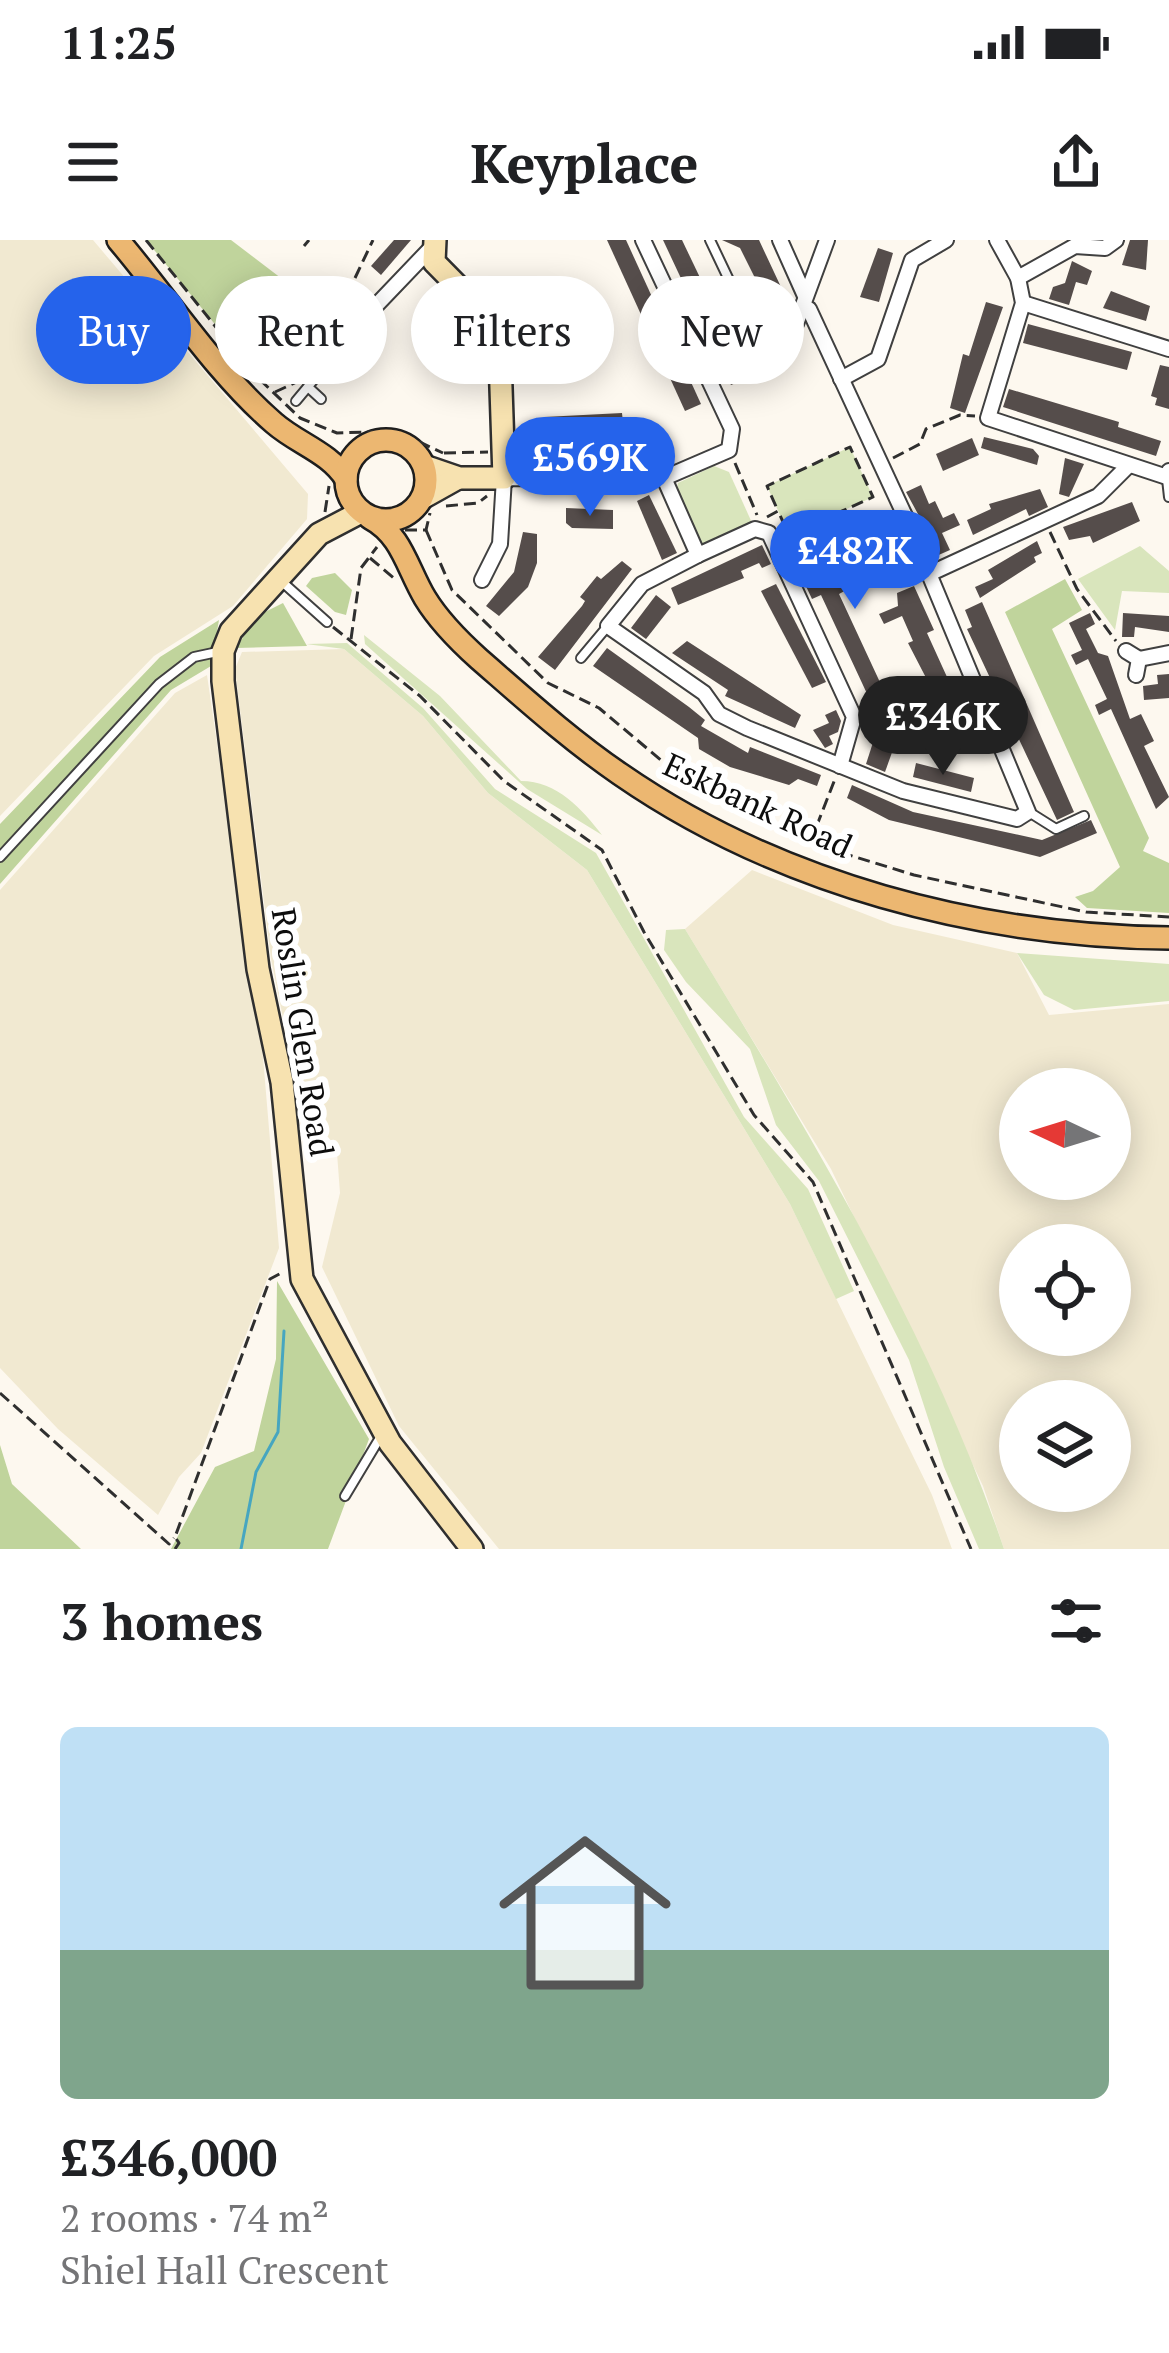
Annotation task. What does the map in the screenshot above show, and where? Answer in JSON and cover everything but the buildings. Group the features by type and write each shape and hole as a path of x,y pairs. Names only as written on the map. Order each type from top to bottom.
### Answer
{"main road":[{"name":"Eskbank Road","path":"118,240 247,395 302,443 337,464 356,501 418,518 409,561 435,614 466,647 558,729 672,807 803,867 900,902 1097,937 1169,938"},
{"path":"302,443 360,448 388,440 403,443 459,478 504,485 499,328 456,293 434,262 433,244"},
{"path":"223,651 231,631 356,501 360,448"},
{"path":"418,518 434,459"},
{"path":"356,501 393,521 418,518 459,478"},
{"name":"Roslin Glen Road","path":"223,651 258,969 282,1082 302,1280 384,1432 472,1549"}],"street":[{"path":"643,240 732,429 729,450 664,478"},
{"path":"780,240 904,516 1028,812 1017,819 954,805 840,766 719,714 704,693 608,626 642,584 761,524 854,717 840,766"},
{"path":"804,309 827,240"},
{"path":"841,379 878,359 912,260 946,240"},
{"path":"998,240 1018,278 1023,303 988,418 1168,474"},
{"path":"1018,278 1075,246 1105,248 1116,240"},
{"path":"387,294 433,244"},
{"path":"1023,303 1169,349"},
{"path":"929,574 1098,496 1129,465"},
{"path":"482,580 500,544 504,485 628,480 661,471 698,555"},
{"path":"785,567 904,516"},
{"path":"1134,662 1169,653"}],"lane":[{"path":"710,240 727,276"},
{"path":"296,401 310,384"},
{"path":"308,387 321,399"},
{"path":"1168,474 1169,496"},
{"path":"279,579 327,622"},
{"path":"581,658 608,626"},
{"path":"0,857 158,684 194,657 223,651"},
{"path":"1028,812 1056,829 1084,816"},
{"path":"345,1496 384,1432"}],"path":[{"path":"146,240 252,372 300,418 337,433 395,431 434,459 503,452"},
{"path":"304,246 309,240"},
{"path":"356,276 373,240"},
{"path":"880,464 920,444 926,428 960,415 988,418"},
{"path":"850,447 873,497 789,535 778,512 767,486 850,447"},
{"path":"729,450 761,524 778,512"},
{"path":"351,641 361,568 418,518 478,503 504,485"},
{"path":"418,518 452,590 548,683 599,708 668,766 810,843 914,875 1087,912 1169,917"},
{"path":"1044,521 1077,589 1134,662"},
{"path":"327,622 420,696 504,781 602,850 644,932 754,1115 813,1182 971,1549"},
{"path":"810,843 840,766"},
{"path":"0,1393 169,1544 270,1279 300,1262"},
{"path":"175,1537 179,1543 175,1549"}],"shaded area":[{"path":"0,240 93,240 123,276 36,276 36,384 191,384 191,356 308,494 307,519 233,606 154,656 0,816"},
{"path":"344,649 423,716 488,793 587,870 790,1204 932,1495 952,1549 499,1549 399,1426 322,1267 340,1193 337,1153 302,1111 271,959 235,669 242,652"},
{"path":"207,675 263,1057 279,1248 201,1453 179,1477 158,1515 58,1429 0,1368 0,890 175,693"},
{"path":"752,870 893,925 1017,953 1049,1015 1169,1004 1169,1549 1004,1549 983,1486 831,1169 685,929"}],"green space":[{"path":"146,240 231,240 278,276 215,276 215,324 191,295 191,276 175,276"},
{"path":"850,447 873,497 789,535 767,486"},
{"path":"714,466 729,472 753,525 707,545 699,543 676,492 678,483"},
{"path":"1140,546 1169,571 1169,593 1122,591 1115,630 1078,579"},
{"path":"335,573 352,590 346,615 335,612 306,586 312,578"},
{"path":"1065,579 1082,610 1052,629 1149,838 1143,851 1169,863 1169,913 1087,908 1075,897 1093,891 1120,867 1005,612"},
{"path":"283,603 307,646 236,648 257,616"},
{"path":"219,620 211,666 171,690 0,884 0,824 160,657"},
{"path":"364,635 440,696 521,781 557,791 602,835 527,789 365,644"},
{"path":"347,643 423,708 495,789 596,853 744,1117 808,1189 854,1291 836,1299 790,1204 587,870 488,793 423,716 344,649 306,644"},
{"path":"685,929 862,1231 940,1388 1004,1549 979,1549 944,1467 909,1360 819,1181 776,1125 750,1049 686,982 664,950 666,930"},
{"path":"1017,953 1169,964 1169,1001 1074,1010 1044,995"},
{"path":"277,1281 369,1439 328,1549 171,1549 215,1467 254,1451 276,1359"},
{"path":"0,1445 12,1484 81,1549 0,1549"}],"waterway":[{"path":"241,1549 256,1472 278,1432 284,1331"}]}
